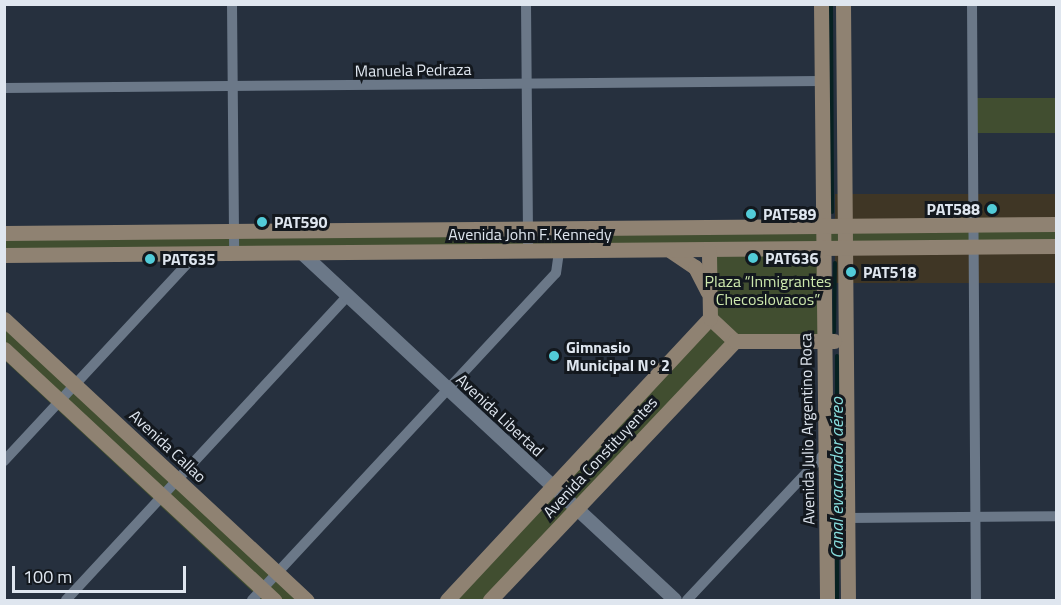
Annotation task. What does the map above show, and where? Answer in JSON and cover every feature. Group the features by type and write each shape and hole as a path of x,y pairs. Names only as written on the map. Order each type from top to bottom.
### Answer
{"main road":[{"name":"Avenida Julio Argentino Roca","path":"820,4 827,600"},
{"path":"843,4 848,600"},
{"name":"Avenida John F. Kennedy","path":"4,233 730,227 822,224 1056,224"},
{"path":"730,227 709,251 710,318 735,341 846,341"},
{"name":"Avenida John F. Kennedy","path":"4,255 709,251 823,247 1056,246"},
{"path":"671,251 695,267 710,296"},
{"name":"Avenida Constituyentes","path":"447,600 710,318"},
{"name":"Avenida Callao","path":"4,319 306,600"},
{"name":"Avenida Constituyentes","path":"490,600 735,341"},
{"path":"4,349 163,496 257,595 274,600"}],"street":[{"path":"232,4 234,253"},
{"path":"526,4 528,252"},
{"path":"972,4 976,600"},
{"name":"Manuela Pedraza","path":"4,88 821,81"},
{"path":"257,595 556,273 559,252"},
{"path":"4,461 197,253"},
{"name":"Avenida Libertad","path":"302,253 675,600"},
{"path":"66,600 348,296"},
{"path":"687,600 827,451"},
{"path":"848,518 1056,516"}],"shaded area":[{"path":"835,194 1056,194 1056,283 835,283"}],"green space":[{"path":"976,98 1056,98 1056,133 976,133"},
{"name":"Plaza “Inmigrantes Checoslovacos”","path":"1056,224 1056,246 823,247 824,341 735,341 490,600 447,600 710,318 709,251 5,255 4,233"},
{"path":"4,319 305,600 261,600 4,360"}],"waterway":[{"name":"Canal evacuador aéreo","path":"831,4 832,212"},
{"name":"Canal evacuador aéreo","path":"834,332 835,263"},
{"name":"Canal evacuador aéreo","path":"837,356 837,600"}],"place":[{"name":"PAT588","path":"992,209"},
{"name":"PAT589","path":"751,214"},
{"name":"PAT590","path":"262,222"},
{"name":"PAT636","path":"753,258"},
{"name":"PAT635","path":"150,259"},
{"name":"PAT518","path":"851,272"},
{"name":"Gimnasio Municipal N° 2","path":"554,356"}]}
